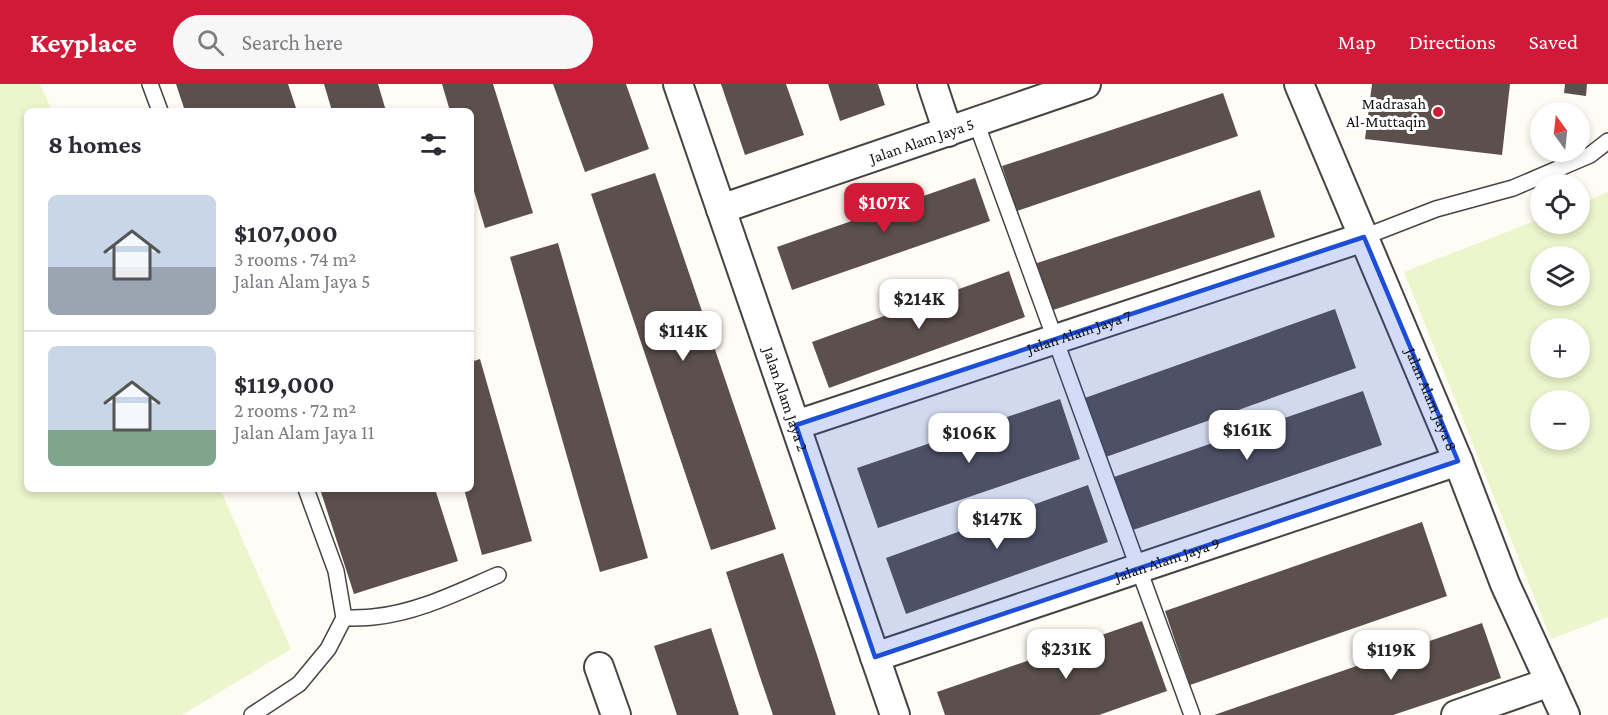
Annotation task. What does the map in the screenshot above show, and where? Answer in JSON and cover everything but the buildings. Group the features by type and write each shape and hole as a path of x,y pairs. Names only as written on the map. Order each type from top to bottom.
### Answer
{"street":[{"name":"Jalan Alam Jaya 2","path":"678,84 895,715"},
{"path":"932,84 948,132"},
{"name":"Jalan Alam Jaya 5","path":"722,209 1086,84"},
{"name":"Jalan Alam Jaya 8","path":"1299,84 1458,461 1505,584 1565,715"},
{"name":"Jalan Alam Jaya 7","path":"796,425 1364,237"},
{"name":"Jalan Alam Jaya 9","path":"875,657 1458,461"},
{"path":"599,667 616,715"},
{"path":"1456,715 1550,682"}],"lane":[{"path":"150,84 159,108"},
{"path":"976,122 1192,715"},
{"path":"1364,237 1436,208 1514,188 1590,154 1608,141"},
{"path":"252,715 299,684 328,649 344,618 336,571 307,492"},
{"path":"344,618 372,618 428,605 498,575"}],"highlighted area":[{"path":"1364,237 1458,461 875,657 796,425"}],"green space":[{"path":"0,84 40,84 51,108 24,108 24,492 221,492 291,649 182,715 0,715"},
{"path":"1608,192 1608,617 1551,639 1404,272 1530,223 1530,234 1590,234 1590,200"}],"place":[{"name":"Madrasah Al-Muttaqin","path":"1438,112"}]}
